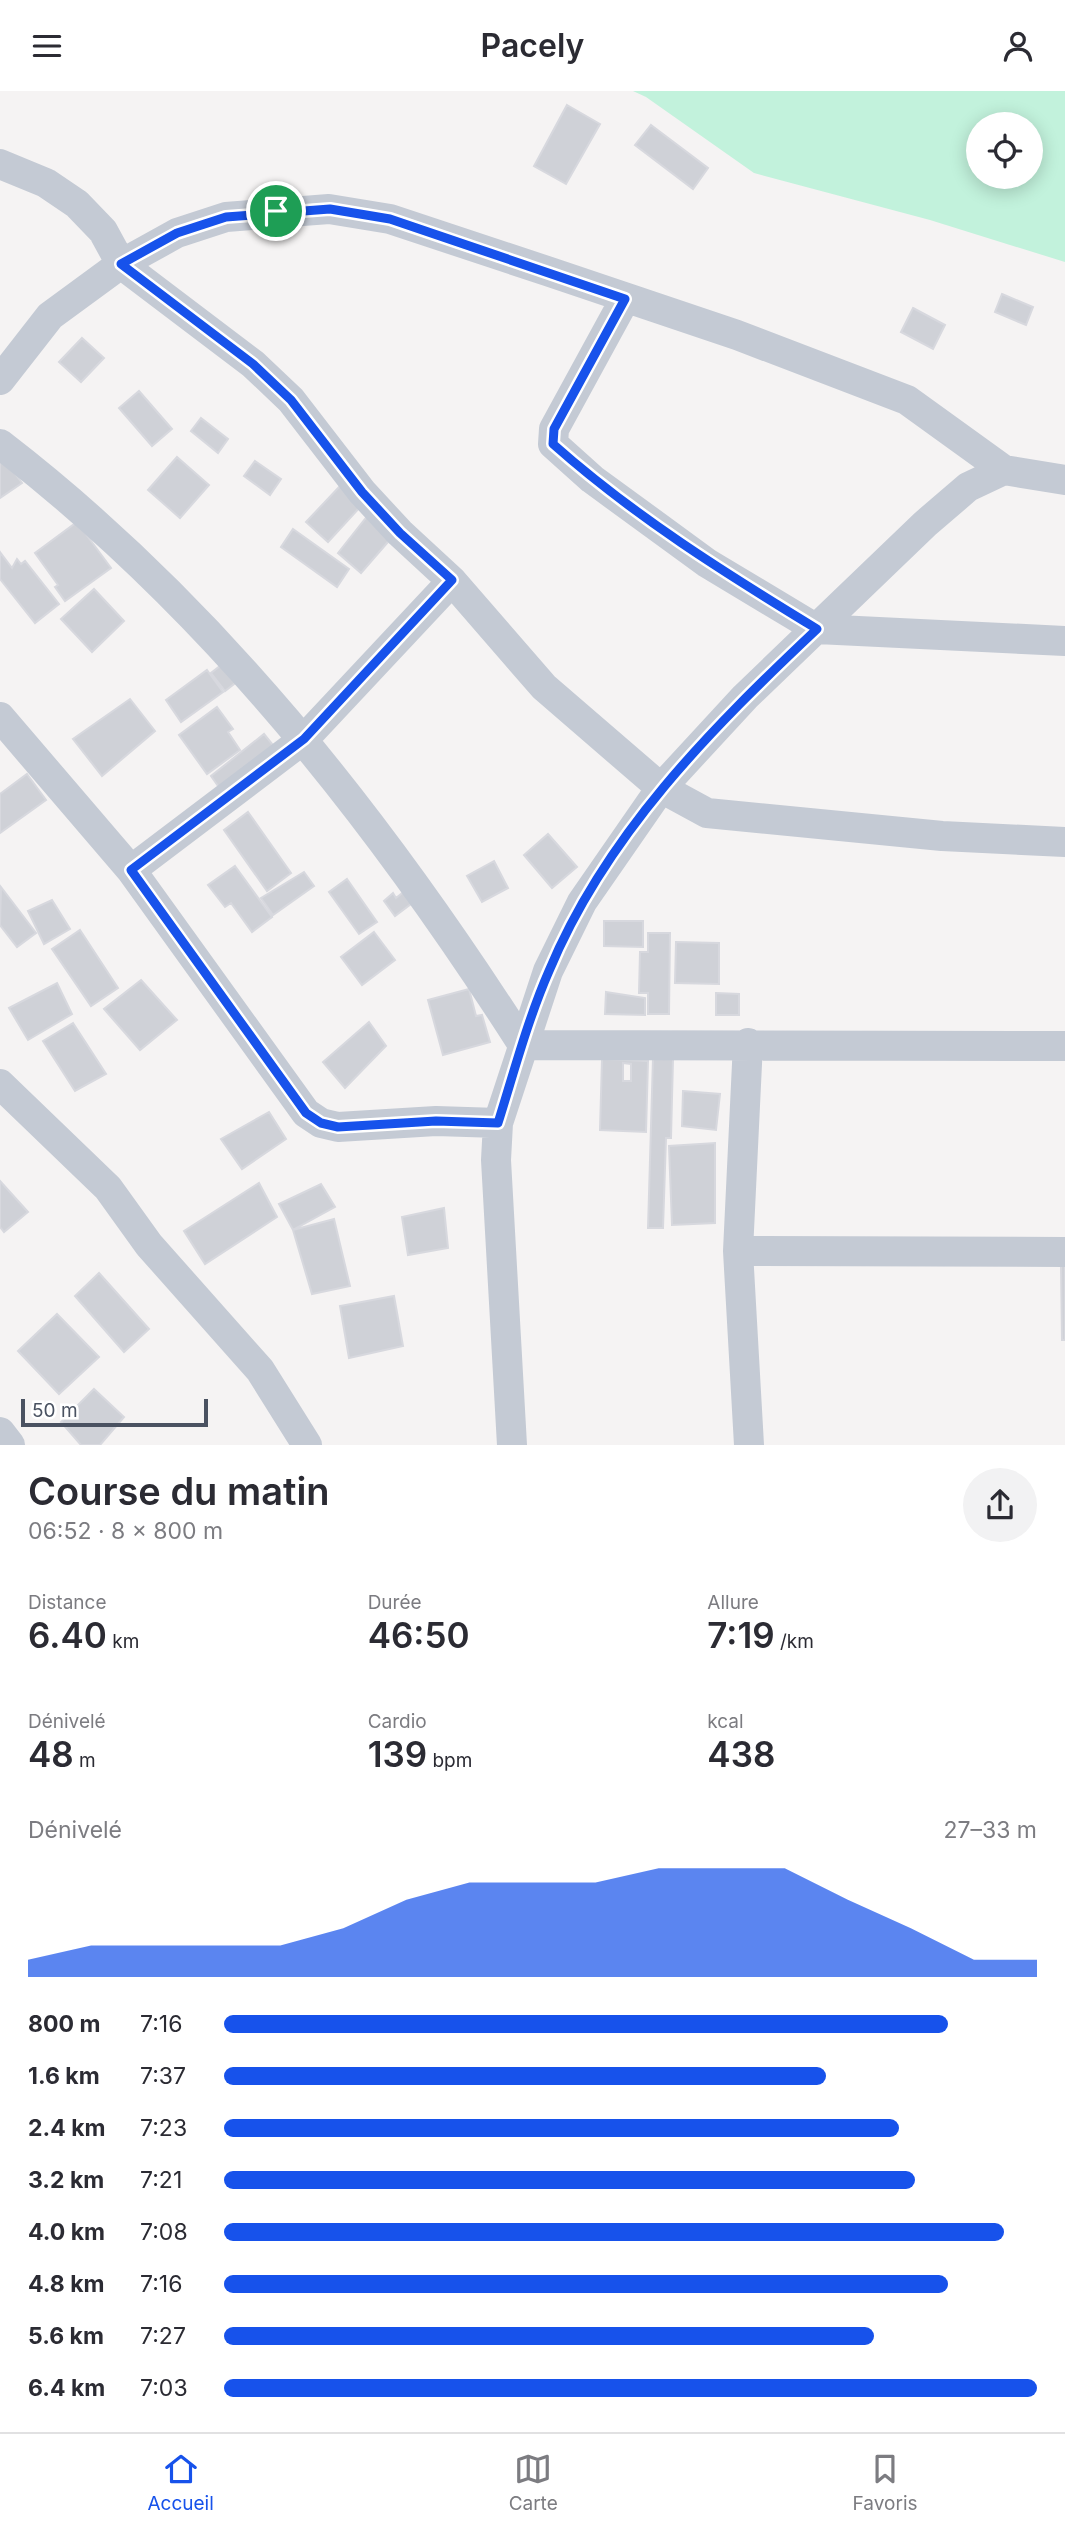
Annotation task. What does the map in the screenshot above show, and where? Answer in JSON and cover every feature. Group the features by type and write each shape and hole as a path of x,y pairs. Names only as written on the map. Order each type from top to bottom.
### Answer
{"street":[{"path":"0,164 46,183 77,204 103,232 121,264 253,364 282,391 362,492 400,533 452,580 544,687 661,788 707,813 942,836 1065,842"},
{"path":"0,380 50,316 121,264 177,233 226,217 330,209 390,219 737,335 906,400 1004,470 1065,480"},
{"path":"625,299 554,429 553,444 592,479 707,563 817,629 1065,642"},
{"path":"0,444 133,555 304,739 403,867 523,1045"},
{"path":"512,1445 496,1160 498,1123 548,971 582,902 661,788 745,697 925,524 968,487 1004,470"},
{"path":"131,870 304,739 452,580"},
{"path":"0,717 131,870 306,1113 321,1123 338,1127 436,1121 498,1123"},
{"path":"523,1045 748,1043 1065,1046"},
{"path":"748,1043 738,1251 750,1445"},
{"path":"0,1084 108,1188 149,1245 260,1370 307,1445"},
{"path":"738,1251 1065,1252"},
{"path":"0,1431 10,1445"}],"green space":[{"path":"633,91 1065,91 1065,262 930,220 754,173 646,97"}],"building":[{"path":"567,105 600,124 566,184 534,166"},
{"path":"651,125 708,168 693,189 635,145"},
{"path":"1002,294 1033,307 1026,325 995,312"},
{"path":"913,308 945,325 933,349 901,332"},
{"path":"82,338 104,358 81,382 59,362"},
{"path":"139,391 172,429 152,446 119,408"},
{"path":"201,418 228,439 218,453 191,431"},
{"path":"0,453 22,483 0,498"},
{"path":"177,457 209,485 180,518 148,490"},
{"path":"255,461 281,479 270,495 244,476"},
{"path":"341,485 362,505 328,542 306,522"},
{"path":"369,514 394,535 361,573 338,553"},
{"path":"77,522 111,568 65,601 55,587 58,585 35,553"},
{"path":"293,529 349,569 337,587 281,547"},
{"path":"0,552 12,568 17,559 21,564 25,561 59,604 35,623 0,579"},
{"path":"94,589 124,621 92,652 61,619"},
{"path":"229,659 243,677 225,691 211,673"},
{"path":"207,670 223,692 181,722 166,700"},
{"path":"130,699 155,731 102,776 73,739"},
{"path":"217,707 233,729 228,732 240,750 207,774 179,735"},
{"path":"264,734 277,750 223,793 211,776"},
{"path":"27,774 46,800 0,833 0,794"},
{"path":"248,812 291,873 267,891 224,830"},
{"path":"548,834 577,867 552,888 524,855"},
{"path":"494,861 508,888 482,902 467,876"},
{"path":"235,866 272,917 252,932 231,903 225,907 208,885"},
{"path":"304,872 314,886 273,915 261,898"},
{"path":"347,879 377,922 359,934 329,892"},
{"path":"411,886 419,898 395,916 384,901 393,893 396,898"},
{"path":"1,887 36,933 17,947 0,925"},
{"path":"52,900 70,929 44,944 28,911"},
{"path":"604,921 643,921 643,947 604,946"},
{"path":"80,930 118,988 91,1006 52,949"},
{"path":"374,932 395,960 362,985 341,957"},
{"path":"648,933 670,933 669,1014 648,1014 648,993 639,993 640,952 648,952"},
{"path":"676,942 719,943 719,984 675,983"},
{"path":"141,980 177,1020 140,1050 104,1009"},
{"path":"57,983 72,1014 28,1040 9,1008"},
{"path":"469,989 476,1016 482,1015 490,1042 443,1055 428,1000"},
{"path":"606,992 645,998 645,1015 605,1014"},
{"path":"716,993 739,994 739,1015 716,1015"},
{"path":"369,1022 386,1046 345,1088 323,1062"},
{"path":"73,1023 106,1074 75,1091 43,1041"},
{"path":"653,1058 673,1059 671,1138 666,1138 663,1228 648,1228"},
{"path":"602,1059 648,1061 646,1132 600,1130","holes":["623,1063 631,1064 631,1081 623,1081"]},
{"path":"683,1091 720,1094 716,1130 682,1126"},
{"path":"269,1112 286,1139 242,1169 221,1139"},
{"path":"715,1143 715,1223 672,1225 669,1146"},
{"path":"0,1181 28,1212 4,1232 0,1227"},
{"path":"259,1183 277,1217 205,1264 184,1231"},
{"path":"321,1184 335,1207 293,1230 279,1204"},
{"path":"444,1208 448,1248 408,1255 402,1217"},
{"path":"334,1219 350,1286 312,1294 293,1230"},
{"path":"1061,1265 1065,1265 1065,1340 1062,1340"},
{"path":"99,1273 149,1329 124,1352 75,1296"},
{"path":"394,1296 403,1346 349,1358 340,1306"},
{"path":"57,1314 99,1357 59,1394 18,1351"},
{"path":"94,1389 124,1417 100,1445 81,1445 61,1422"}],"route":[{"path":"330,209 390,219 625,299 554,429 553,444 592,479 707,563 817,629 745,697 661,788 582,902 548,971 498,1123 436,1121 338,1127 321,1123 306,1113 131,870 304,739 452,580 400,533 362,492 291,400 253,364 121,264 177,233 226,217 276,211 330,209"}]}
